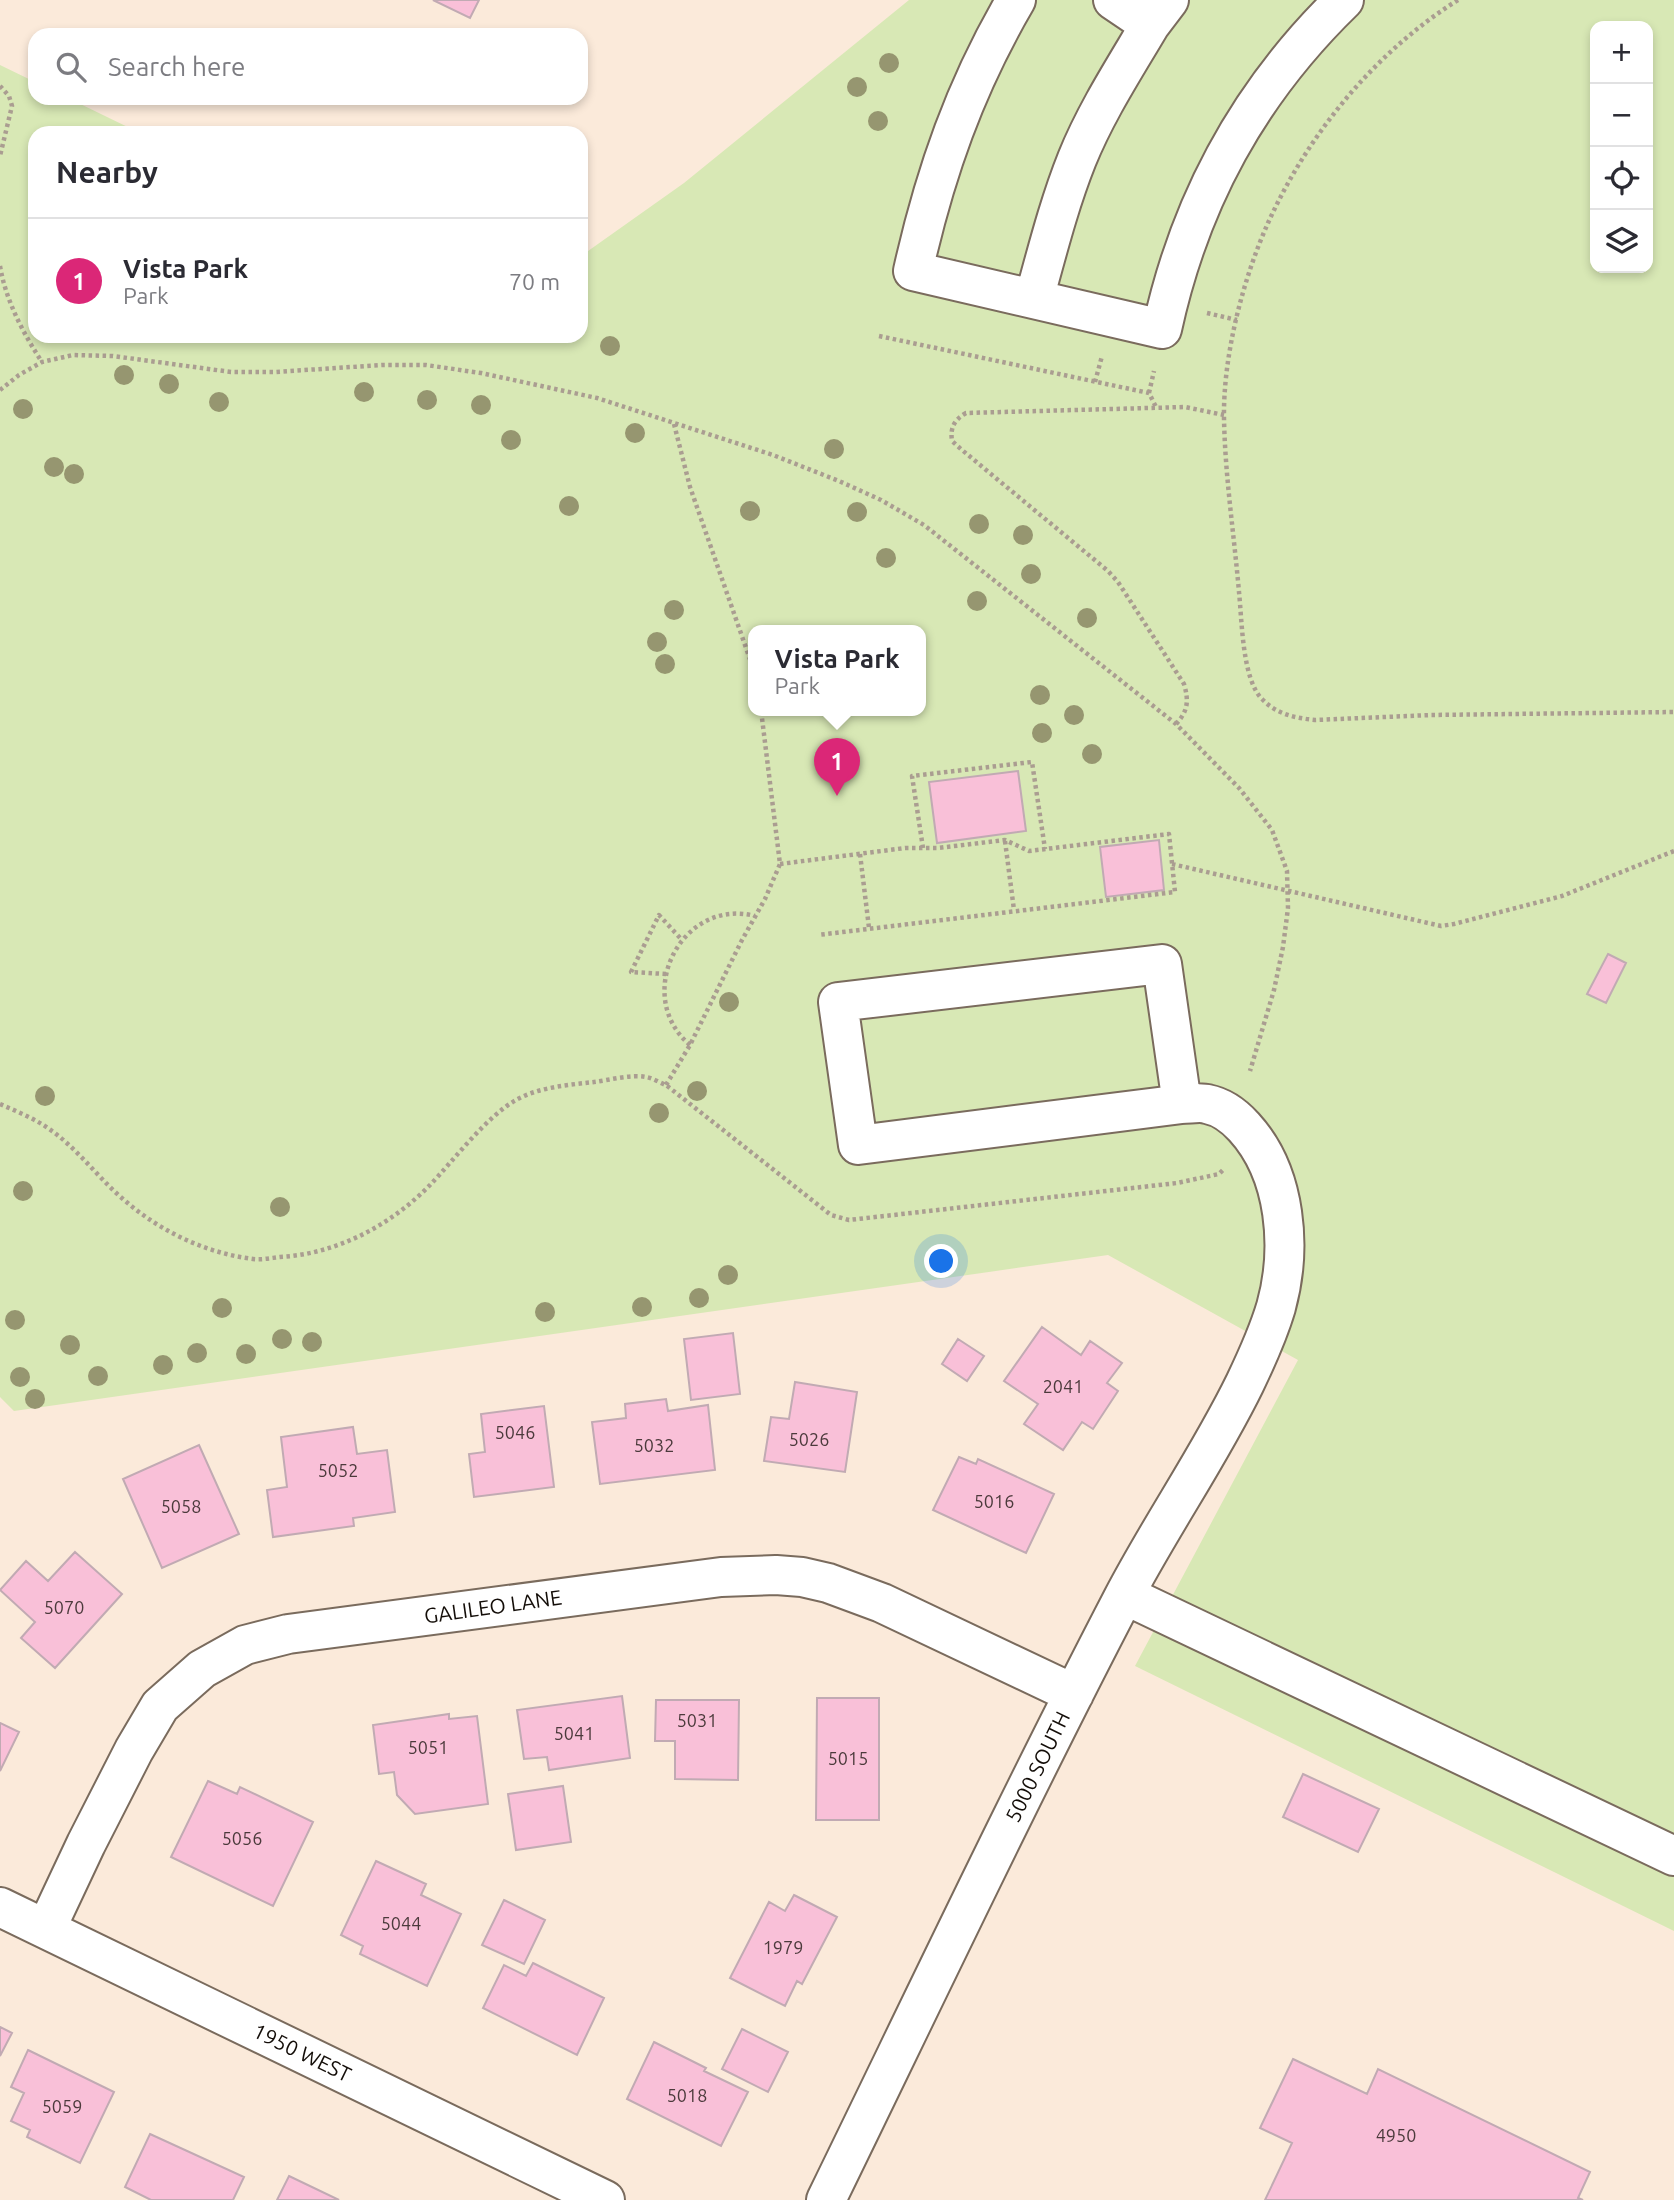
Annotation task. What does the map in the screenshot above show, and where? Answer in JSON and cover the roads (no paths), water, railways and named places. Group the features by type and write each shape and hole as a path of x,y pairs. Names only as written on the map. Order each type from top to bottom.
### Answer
{"street":[{"path":"1016,0 972,84 947,146 927,208 912,271 1162,329 1169,293 1202,200 1234,138 1269,84 1311,32 1344,0"},
{"path":"1034,299 1078,158 1108,96 1159,13 1113,0"},
{"name":"5000 SOUTH","path":"826,2200 1074,1694 1150,1548 1227,1420 1265,1341 1284,1270 1283,1222 1276,1183 1265,1157 1249,1132 1237,1120 1206,1103 858,1145 838,1002 1162,964 1182,1104"},
{"name":"GALILEO LANE","path":"46,1929 116,1785 160,1706 202,1669 245,1645 288,1634 722,1577 776,1575 828,1583 882,1603 1074,1694"},
{"path":"1125,1595 1674,1856"},
{"name":"1950 WEST","path":"0,1907 605,2200"}],"place":[{"name":"Vista Park","path":"837,796"}]}
